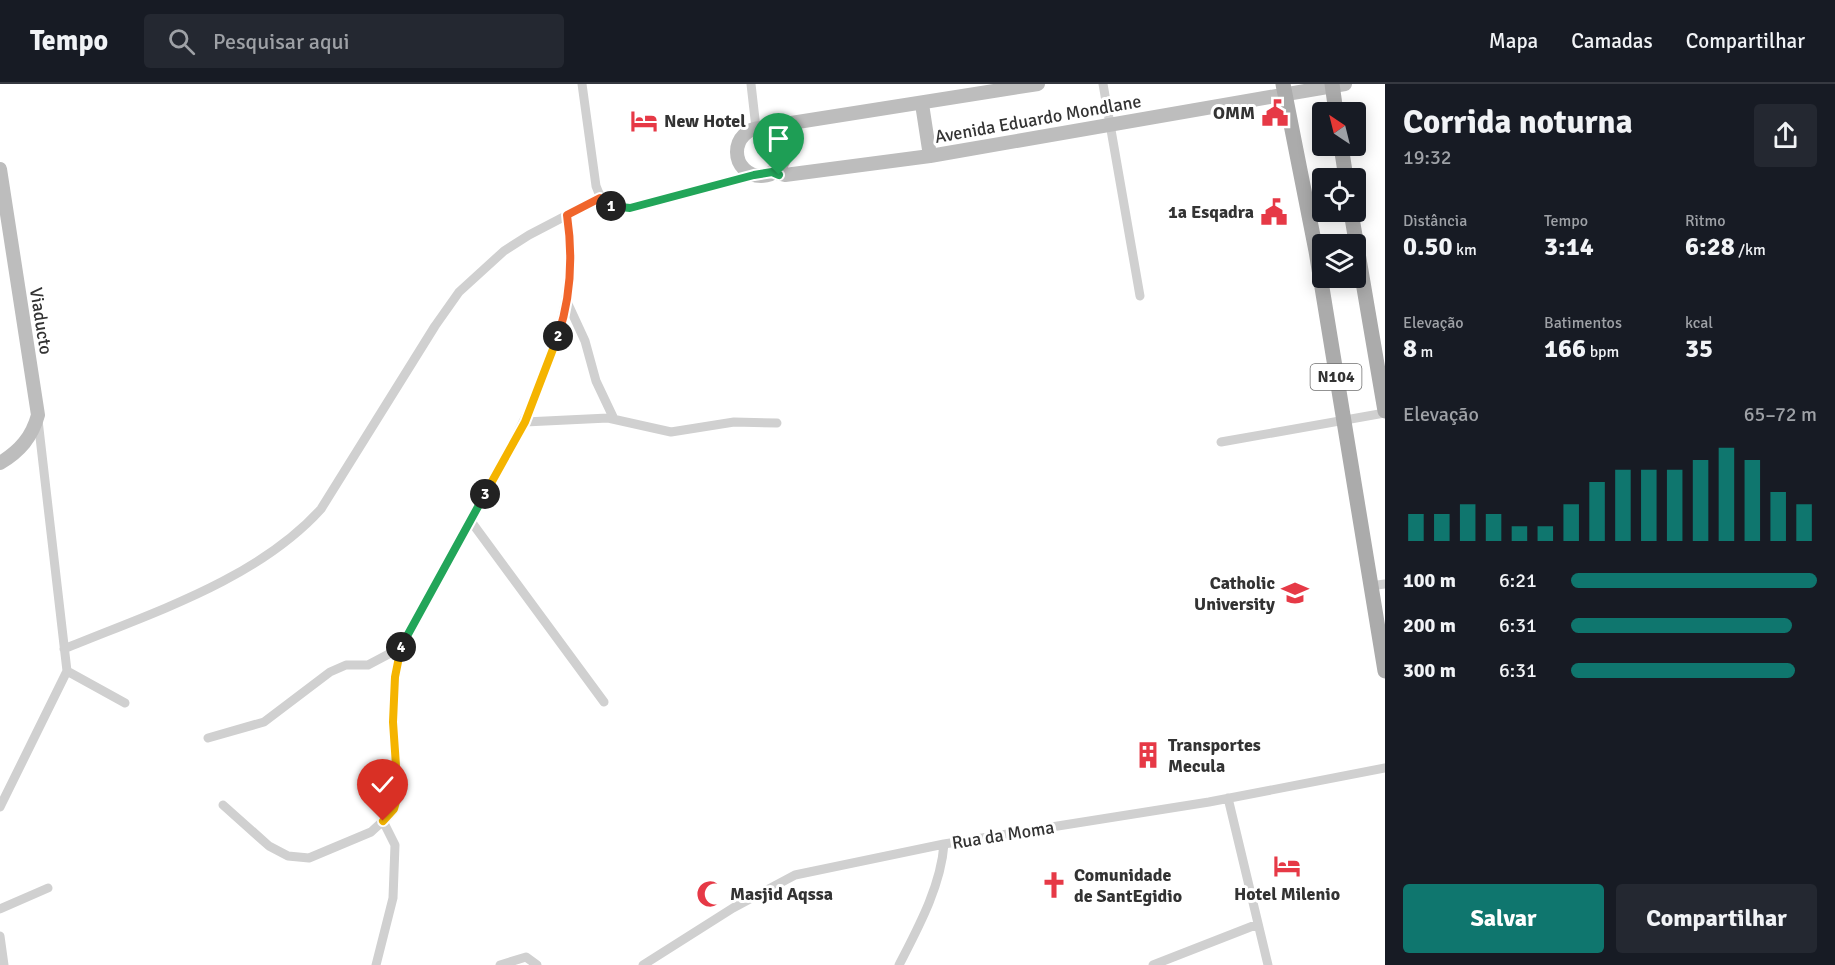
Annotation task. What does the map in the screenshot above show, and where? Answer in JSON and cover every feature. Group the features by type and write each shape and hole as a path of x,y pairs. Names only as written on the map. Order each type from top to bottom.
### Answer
{"main road":[{"name":"Avenida Eduardo Mondlane","path":"772,130 785,124 1038,84"},
{"path":"1336,85 1336,102"},
{"name":"Avenida Eduardo Mondlane","path":"772,172 785,176 930,156 1110,125 1284,90 1336,85"},
{"name":"N104","path":"1284,90 1315,234"},
{"path":"922,104 930,156"},
{"path":"756,128 772,130 781,138 786,152 781,166 772,172 754,175 742,166 737,152 742,137 756,128"},
{"name":"Viaducto","path":"0,169 38,415"},
{"name":"N104","path":"1324,288 1343,419 1378,585 1385,671"},
{"name":"N104","path":"1363,288 1385,412"},
{"path":"0,462 12,456 25,443 34,430 38,415"}],"street":[{"path":"582,84 596,186 600,198 615,208 630,208 754,175"},
{"path":"751,84 756,128"},
{"path":"1103,84 1140,296"},
{"path":"64,649 195,595 275,551 298,534 321,509 435,326 459,292 504,251 600,198"},
{"path":"0,224 5,205"},
{"path":"223,805 269,846 288,856 309,858 371,832 394,809 398,795 393,722 395,677 402,647 525,422 559,334 567,302 571,243 567,215"},
{"path":"567,302 585,341 588,359 596,381 614,419"},
{"path":"1221,442 1385,412"},
{"path":"0,807 66,671 38,415"},
{"path":"525,422 563,418 614,419 671,432 734,422 777,423"},
{"path":"470,520 604,702"},
{"path":"208,738 264,722 330,672 346,665 368,665 402,647"},
{"path":"66,671 124,703"},
{"name":"Rua da Moma","path":"643,965 733,908 795,875 944,844 1228,798 1385,768"},
{"path":"1228,798 1268,965"},
{"path":"376,965 393,898 395,845 383,821"},
{"path":"899,965 922,918 943,861 944,844"},
{"path":"0,909 48,888"},
{"path":"1153,965 1258,924"},
{"path":"0,936 4,965"},
{"path":"500,965 526,957 537,965"}],"place":[{"name":"OMM","path":"1275,113"},
{"name":"New Hotel","path":"644,121"},
{"name":"1a Esqadra","path":"1274,212"},
{"name":"Catholic University","path":"1295,593"},
{"name":"Transportes Mecula","path":"1148,755"},
{"name":"Hotel Milenio","path":"1287,866"},
{"name":"Comunidade de SantEgidio","path":"1054,885"},
{"name":"Masjid Aqssa","path":"710,894"}],"route":[{"path":"383,821 394,809 398,795 393,722 395,677 402,647 525,422 559,334 567,302 570,266 571,243 567,215 600,198 615,208 630,208 754,175 769,175 772,172 779,175"}]}
